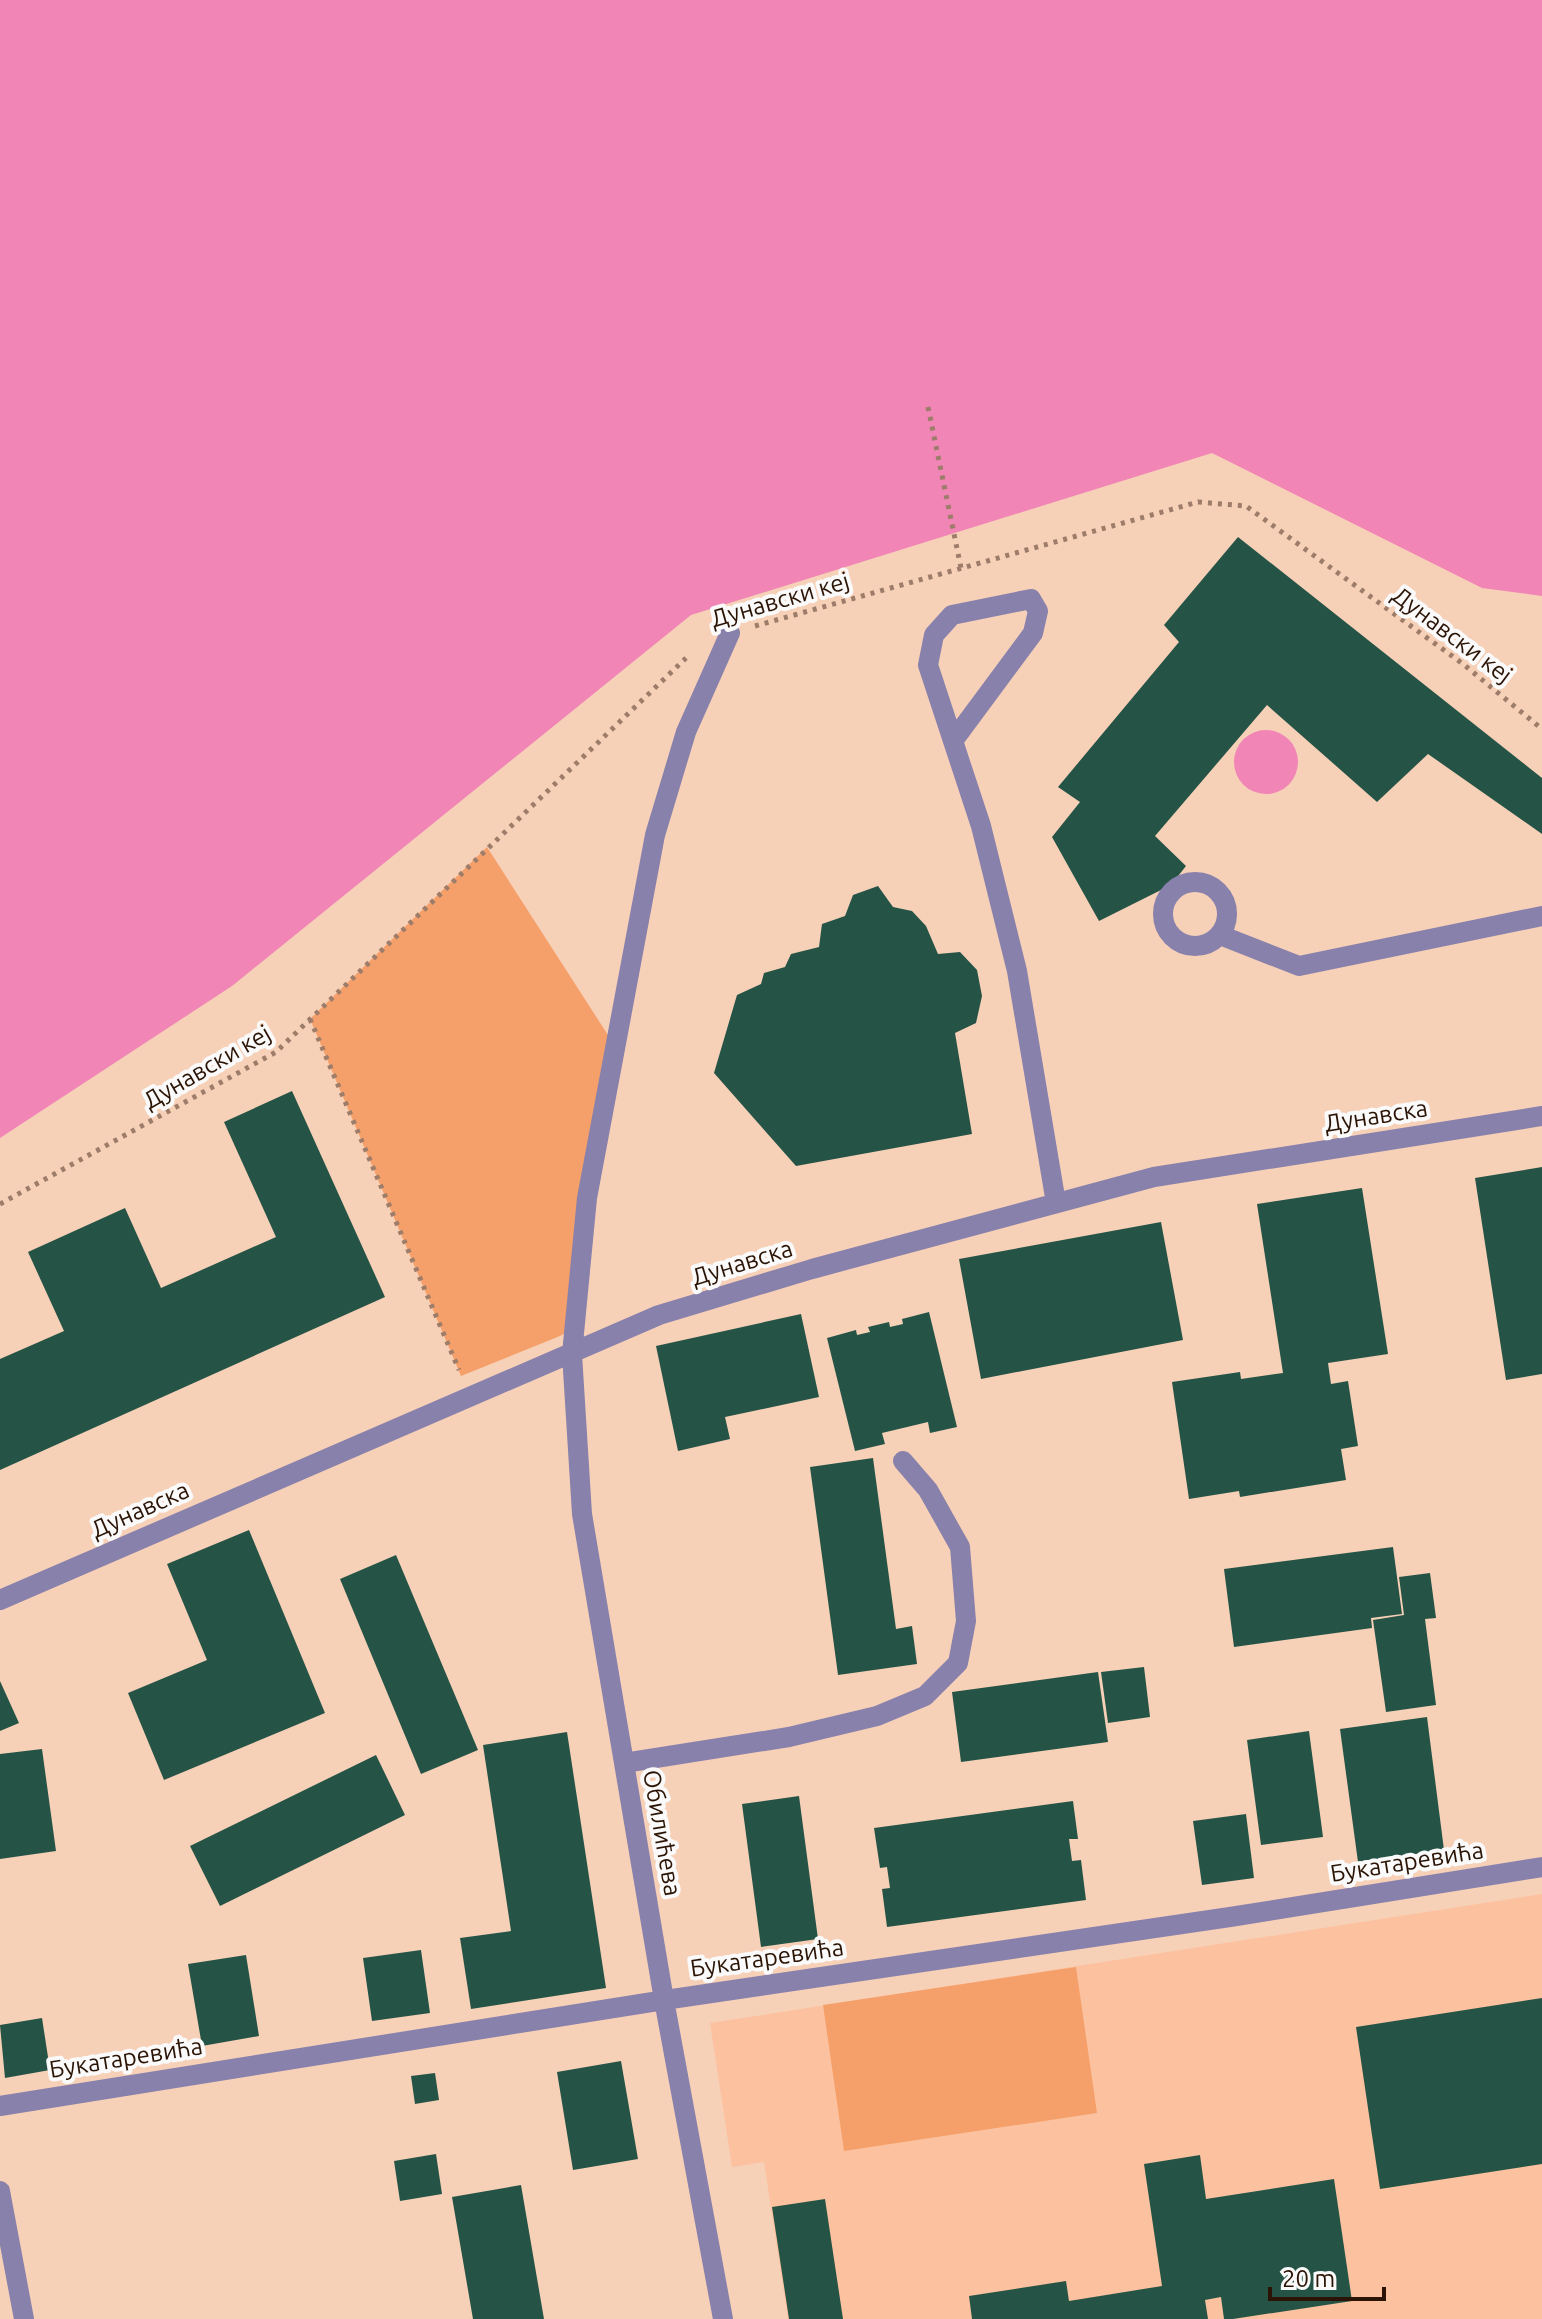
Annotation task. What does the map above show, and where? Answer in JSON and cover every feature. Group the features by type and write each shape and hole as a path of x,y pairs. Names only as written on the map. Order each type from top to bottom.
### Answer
{"street":[{"path":"953,741 1033,633 1038,611 1031,599 952,615 934,635 928,665 953,741 981,826 1017,971 1056,1203"},
{"name":"Обилићева","path":"723,2319 664,2000 582,1514 572,1354 587,1198 655,835 686,732 730,633"},
{"path":"1220,935 1299,966 1542,916"},
{"name":"Дунавска","path":"0,1600 659,1315 812,1269 1154,1177 1542,1116"},
{"path":"624,1763 789,1737 877,1716 925,1696 958,1663 966,1621 960,1547 928,1490 903,1461"},
{"name":"Букатаревића","path":"0,2106 664,2000 1542,1867"},
{"path":"0,2191 24,2319"}],"path":[{"path":"928,407 961,568"},
{"name":"Дунавски кеј","path":"0,1204 276,1052 705,640 1198,502 1246,506 1463,664 1542,729"},
{"path":"310,1019 470,1397"}],"shaded area":[{"path":"0,0 1542,0 1542,596 1482,588 1212,453 691,615 232,986 0,1138"},
{"path":"1266,730 1289,739 1298,762 1289,785 1266,794 1243,785 1234,762 1243,739"},
{"path":"487,847 615,1046 574,1328 461,1376 310,1019"},
{"path":"1542,1894 1542,2319 788,2319 764,2162 732,2167 710,2023"},
{"path":"1076,1967 1097,2113 844,2151 823,2005"}],"building":[{"path":"1238,537 1542,778 1542,834 1428,754 1377,802 1267,705 1155,836 1186,866 1171,885 1099,921 1052,837 1080,802 1058,787 1179,642 1164,625"},
{"path":"878,886 893,907 912,911 926,926 938,954 960,952 977,970 982,996 976,1023 955,1033 972,1134 796,1166 714,1073 737,995 761,984 764,973 785,967 791,954 819,947 822,924 845,916 853,895"},
{"path":"292,1091 385,1297 0,1470 0,1359 64,1331 28,1252 125,1208 161,1288 276,1237 224,1122"},
{"path":"1542,1167 1542,1374 1506,1380 1475,1178"},
{"path":"1362,1188 1388,1354 1328,1363 1331,1384 1348,1381 1358,1446 1341,1449 1346,1480 1240,1497 1239,1491 1189,1499 1172,1382 1240,1372 1241,1379 1283,1373 1257,1204"},
{"path":"1161,1222 1183,1340 981,1379 959,1259"},
{"path":"929,1312 957,1427 930,1433 928,1422 882,1433 885,1444 855,1451 827,1338 856,1330 857,1335 870,1332 868,1327 889,1322 890,1327 903,1324 902,1319"},
{"path":"801,1314 819,1397 725,1417 730,1439 678,1451 656,1346"},
{"path":"873,1458 896,1629 912,1626 917,1664 838,1675 810,1467"},
{"path":"249,1530 325,1713 164,1780 128,1693 207,1660 167,1564"},
{"path":"1393,1547 1402,1614 1371,1618 1372,1628 1234,1647 1224,1569"},
{"path":"396,1555 478,1750 421,1774 340,1579"},
{"path":"1430,1573 1436,1618 1425,1619 1436,1705 1386,1712 1373,1620 1404,1615 1399,1577"},
{"path":"1144,1667 1150,1717 1108,1723 1101,1672"},
{"path":"1098,1672 1108,1742 961,1762 952,1692"},
{"path":"0,1681 19,1723 0,1731"},
{"path":"1427,1717 1444,1850 1358,1862 1340,1729"},
{"path":"1309,1731 1323,1837 1261,1845 1247,1740"},
{"path":"567,1732 606,1988 471,2009 460,1938 511,1931 483,1745"},
{"path":"42,1749 56,1851 0,1859 0,1754"},
{"path":"376,1755 405,1815 220,1906 190,1846"},
{"path":"799,1796 818,1939 761,1947 742,1804"},
{"path":"1073,1801 1078,1839 1069,1839 1072,1861 1081,1860 1086,1900 887,1927 882,1889 890,1888 887,1867 880,1868 874,1828"},
{"path":"1246,1814 1254,1878 1202,1885 1193,1821"},
{"path":"421,1950 430,2013 372,2021 363,1958"},
{"path":"246,1955 259,2036 202,2046 188,1964"},
{"path":"1542,1998 1542,2164 1380,2189 1356,2027"},
{"path":"42,2018 50,2070 5,2078 0,2025"},
{"path":"621,2061 638,2159 573,2170 557,2072"},
{"path":"435,2073 439,2100 415,2104 411,2076"},
{"path":"436,2154 442,2194 400,2201 394,2161"},
{"path":"1200,2155 1206,2199 1334,2179 1352,2301 1233,2319 1224,2319 1221,2297 1205,2300 1208,2319 972,2319 969,2296 1066,2281 1069,2301 1162,2286 1144,2164"},
{"path":"521,2185 544,2319 473,2319 452,2197"},
{"path":"825,2199 843,2319 789,2319 772,2207"}]}
